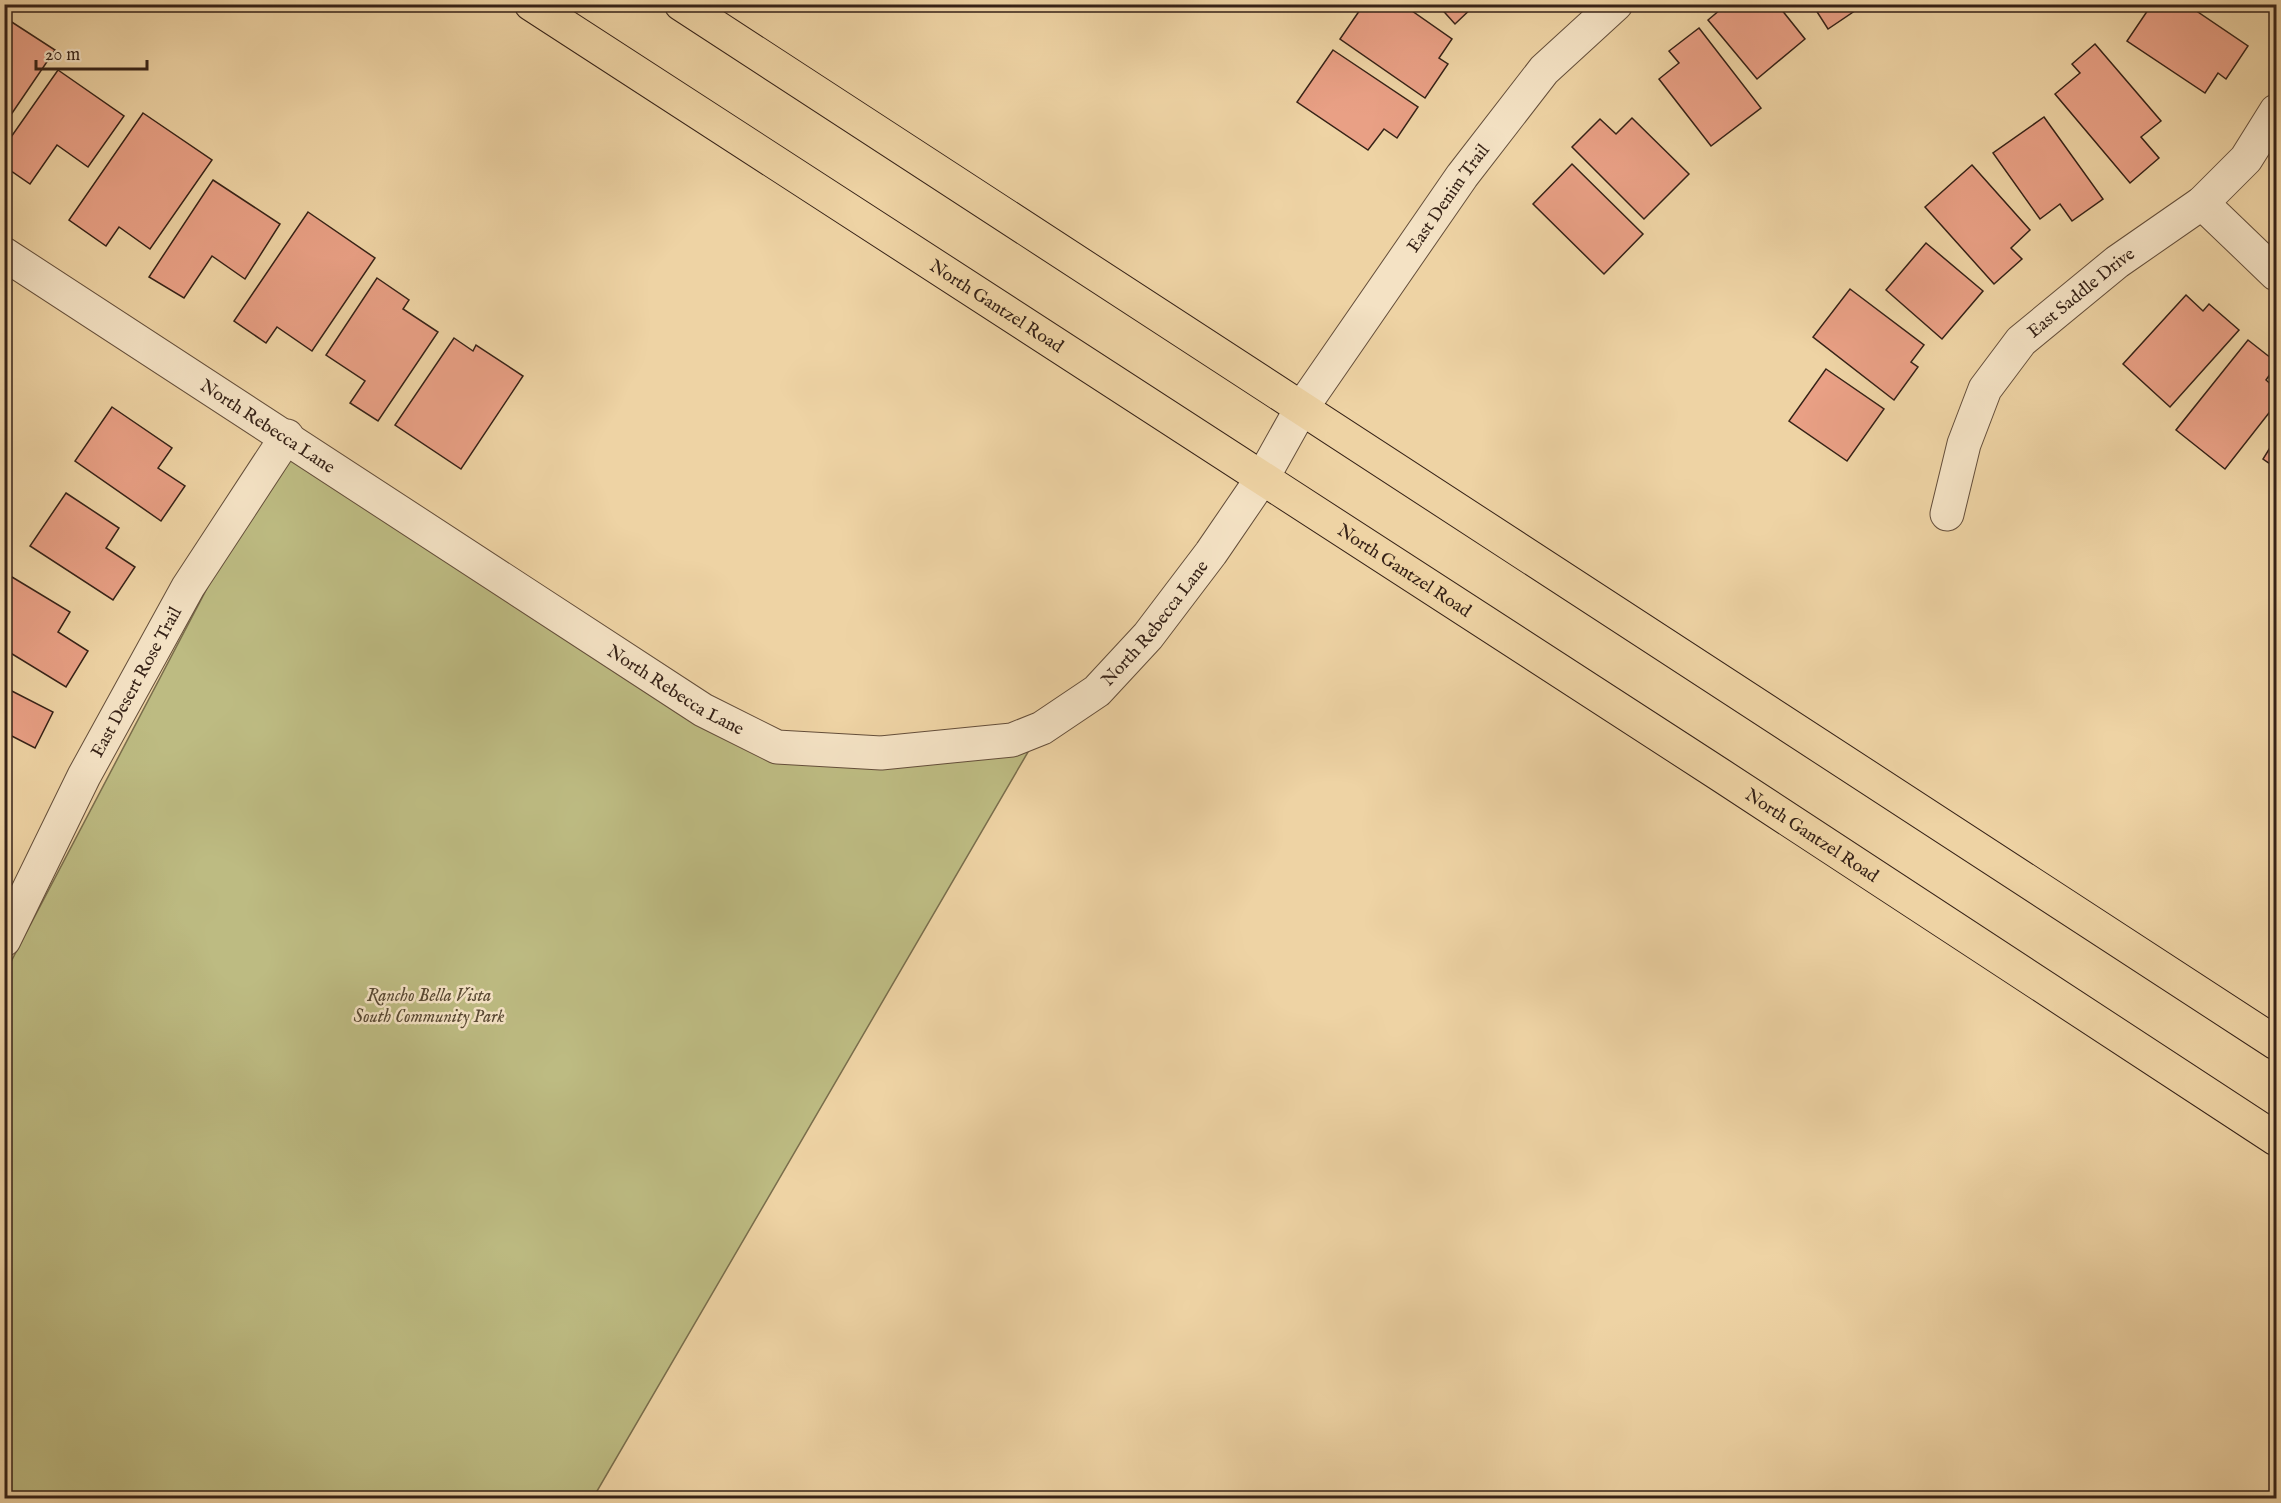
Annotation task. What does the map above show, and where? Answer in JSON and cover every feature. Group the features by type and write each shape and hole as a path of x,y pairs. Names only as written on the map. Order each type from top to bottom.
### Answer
{"main road":[{"name":"North Gantzel Road","path":"531,4 1263,477 2277,1139"},
{"path":"681,4 2277,1043"}],"street":[{"name":"East Denim Trail","path":"1301,409 1462,176 1544,70 1616,4"},
{"name":"East Saddle Drive","path":"1947,514 1964,444 1985,389 2021,341 2117,262 2202,203 2246,159 2277,111"},
{"path":"2202,203 2277,274"},
{"name":"North Rebecca Lane","path":"4,254 287,436 703,710 777,747 881,753 1012,740 1042,728 1096,691 1148,636 1212,553 1263,477 1301,409"},
{"name":"East Desert Rose Trail","path":"4,940 84,776 188,587 287,436"}],"green space":[{"name":"Rancho Bella Vista South Community Park","path":"287,436 594,638 799,749 1042,728 593,1498 5,1498 4,975"}],"building":[{"path":"1364,4 1402,4 1452,39 1439,58 1448,64 1425,98 1340,39"},
{"path":"1437,4 1476,4 1455,24"},
{"path":"1727,4 1777,4 1805,39 1757,79 1708,20"},
{"path":"1812,4 1865,4 1828,29"},
{"path":"2152,4 2186,4 2248,46 2226,79 2218,73 2205,93 2127,41"},
{"path":"4,17 55,50 4,125"},
{"path":"1699,28 1761,108 1711,146 1659,79 1679,63 1669,51"},
{"path":"2095,44 2161,121 2141,137 2159,158 2130,183 2055,94 2080,73 2072,64"},
{"path":"1333,50 1418,107 1397,138 1384,129 1368,150 1297,102"},
{"path":"58,70 124,116 88,167 57,145 30,184 4,166 4,147"},
{"path":"143,113 212,160 150,249 119,227 106,246 69,220"},
{"path":"2044,117 2103,199 2072,221 2060,204 2040,219 1993,153"},
{"path":"1632,118 1689,174 1644,219 1572,147 1600,119 1616,134"},
{"path":"1572,164 1643,234 1604,274 1533,204"},
{"path":"1972,165 2030,230 2011,248 2022,259 1994,284 1925,207"},
{"path":"213,180 280,224 245,279 212,256 184,298 149,277"},
{"path":"308,212 375,258 312,351 277,327 266,343 234,321"},
{"path":"1926,243 1983,291 1942,339 1886,290"},
{"path":"377,278 409,300 403,309 438,332 378,421 350,403 365,381 326,355"},
{"path":"1850,289 1924,345 1911,362 1918,367 1894,400 1813,337"},
{"path":"2186,295 2203,311 2209,304 2239,330 2170,407 2123,364"},
{"path":"454,338 473,351 476,345 523,376 461,469 395,425"},
{"path":"2248,340 2276,362 2276,366 2266,380 2276,389 2276,404 2225,469 2176,430"},
{"path":"1826,369 1884,409 1847,461 1789,421"},
{"path":"112,407 172,448 158,468 185,486 161,521 75,461"},
{"path":"2276,438 2276,468 2263,459"},
{"path":"66,493 119,528 106,548 135,567 113,600 30,546"},
{"path":"12,577 70,612 58,632 88,651 66,687 4,649 4,589"},
{"path":"4,687 53,712 35,748 4,732"}]}
